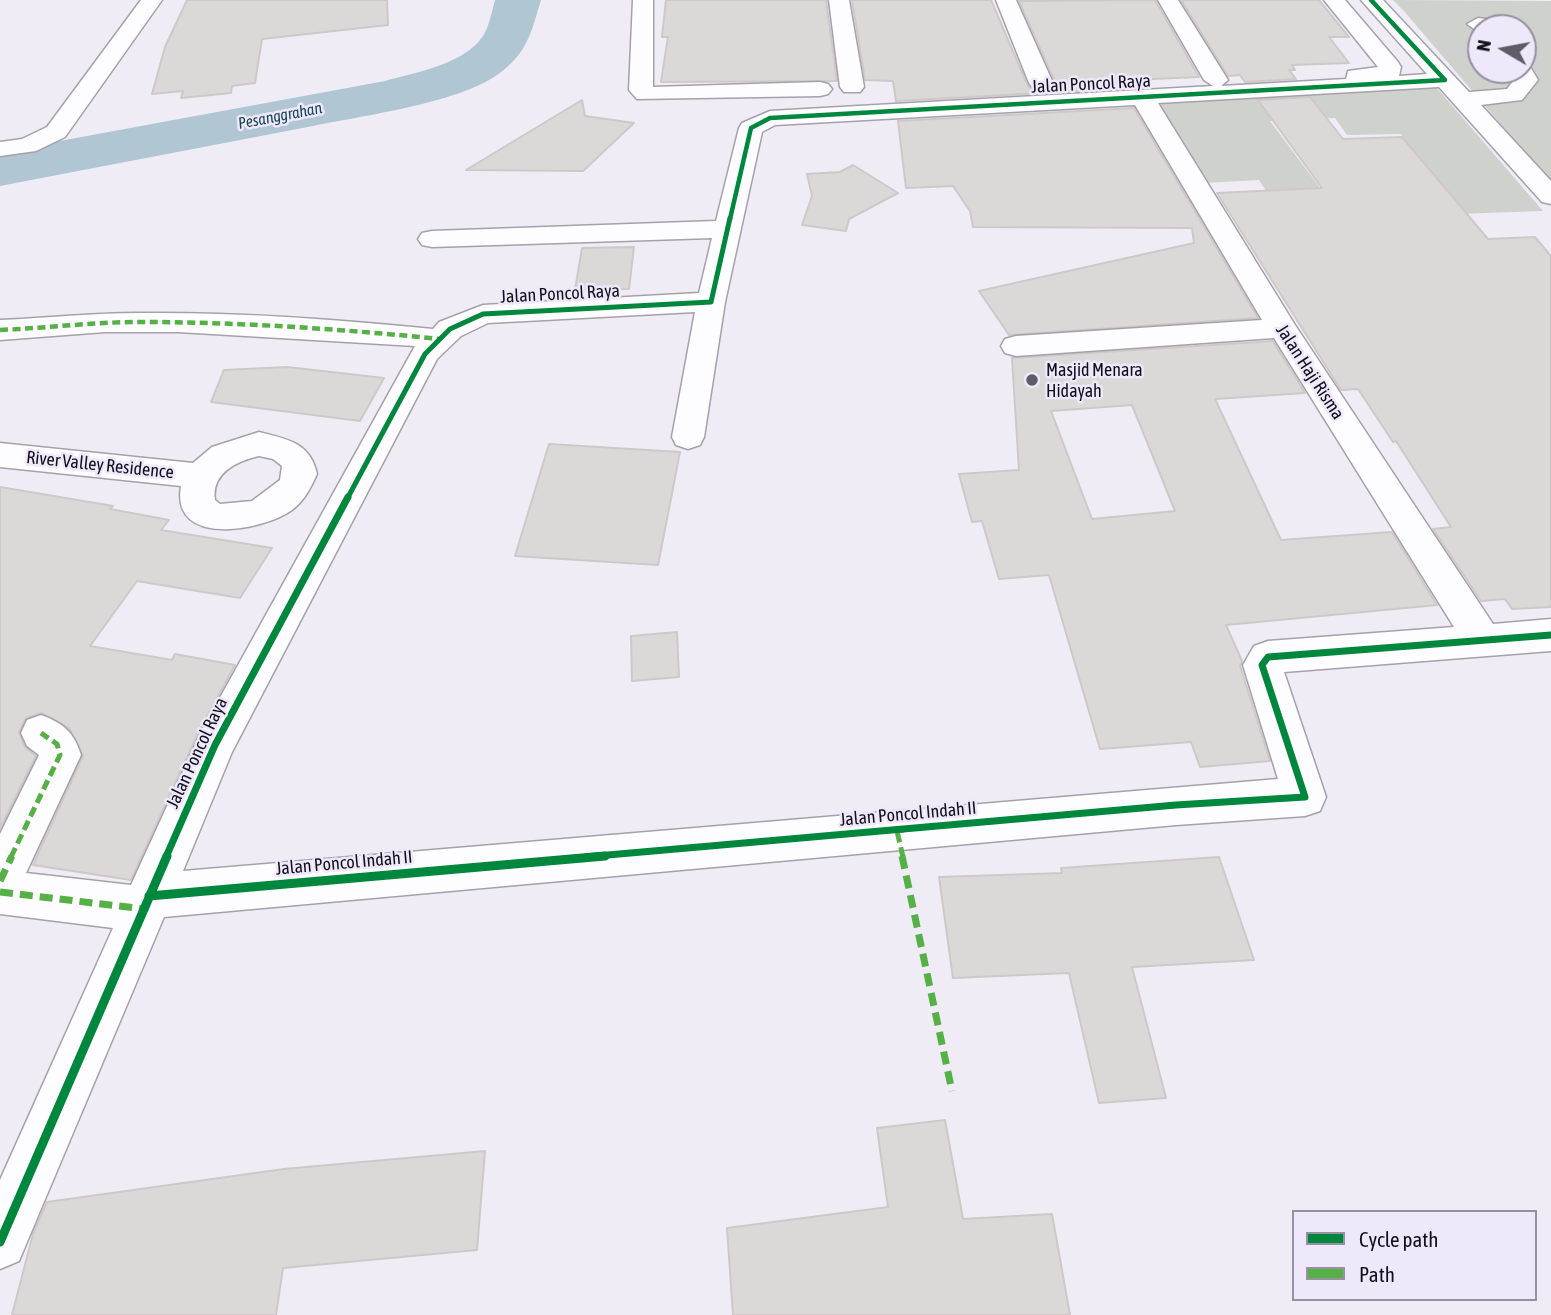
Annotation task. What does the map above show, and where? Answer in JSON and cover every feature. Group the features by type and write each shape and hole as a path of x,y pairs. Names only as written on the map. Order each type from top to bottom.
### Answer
{"street":[{"path":"0,149 27,146 57,132 152,0"},
{"path":"643,0 641,90 645,94 879,87"},
{"path":"839,0 852,87"},
{"path":"1006,0 1041,83"},
{"path":"1168,0 1216,80"},
{"path":"960,85 1216,80 1390,72 1391,67 1334,0"},
{"path":"1371,0 1551,196"},
{"name":"Jalan Poncol Raya","path":"0,1242 215,745 425,354 450,329 483,314 711,302 751,128 770,118 1142,97 1455,90 1514,95 1523,84"},
{"name":"Jalan Haji Risma","path":"1142,97 1282,328 1484,642"},
{"path":"432,239 727,229"},
{"path":"688,437 711,302"},
{"path":"0,330 136,322 218,323 318,327 440,338"},
{"path":"1016,346 1282,328"},
{"name":"River Valley Residence","path":"0,455 200,476"},
{"path":"1484,642 1551,635"},
{"name":"Jalan Poncol Indah II","path":"147,903 1176,805 1305,797 1263,660 1268,657 1433,642 1484,642"},
{"path":"0,881 60,755 57,744 41,733"},
{"path":"0,892 147,903"}],"shaded area":[{"path":"1393,0 1551,1 1551,183 1403,10"},
{"path":"1436,87 1543,211 1458,214 1401,134 1347,135 1335,118 1270,121 1327,197 1272,200 1259,180 1204,183 1155,94"}],"building":[{"path":"187,0 387,0 388,25 262,39 255,83 232,86 231,93 181,98 183,91 152,94 165,47"},
{"path":"666,0 826,0 837,81 661,82 668,37 662,37"},
{"path":"852,0 991,0 1027,84 1033,91 1049,91 1055,82 1019,1 1155,0 1199,77 1130,80 1134,88 896,101 893,81 865,80"},
{"path":"1181,0 1319,0 1349,37 1329,37 1349,63 1292,65 1295,70 1289,70 1296,79 1245,82 1240,75 1228,76"},
{"path":"1310,97 1343,139 1402,137 1488,239 1535,237 1551,256 1551,607 1512,609 1505,599 1481,601 1433,529 1451,527 1396,441 1393,442 1358,389 1341,390 1217,193 1322,188 1258,100"},
{"path":"582,100 585,116 634,123 583,171 466,170"},
{"path":"1134,108 1258,318 1009,335 979,291 1194,243 1192,228 973,227 970,211 953,186 906,188 898,121"},
{"path":"853,165 898,193 849,219 846,231 802,225 812,196 807,174 840,172"},
{"path":"634,247 629,289 575,290 582,248"},
{"path":"1273,341 1305,393 1215,399 1281,540 1392,532 1437,605 1226,625 1242,661 1240,666 1270,761 1200,767 1191,742 1100,749 1049,575 999,579 982,521 972,522 959,474 1019,470 1012,358","holes":["1132,405 1175,511 1092,519 1051,411"]},
{"path":"287,367 384,378 360,421 211,402 224,370"},
{"path":"549,444 680,452 658,565 515,556"},
{"path":"0,487 113,506 110,509 169,520 161,530 272,548 240,598 137,581 90,646 172,660 175,654 235,665 199,731 131,880 33,865 83,756 69,728 42,713 26,718 19,732 25,747 36,756 0,828"},
{"path":"677,632 679,677 632,681 631,636"},
{"path":"1219,857 1254,960 1132,967 1166,1098 1099,1103 1069,973 953,978 939,877 1062,873 1061,868"},
{"path":"945,1120 963,1219 1052,1214 1070,1315 733,1315 727,1228 888,1207 877,1128"},
{"path":"485,1151 477,1250 283,1268 276,1315 12,1315 33,1234 47,1202 284,1169"}],"waterway":[{"name":"Pesanggrahan","path":"0,169 392,95 457,76 479,65 505,42 518,0"}],"marked path":[{"path":"0,330 105,323 178,322 290,327 440,339"},
{"path":"0,881 60,755 57,744 41,733"},
{"path":"904,830 897,831 952,1091"},
{"path":"0,892 144,909"}],"cycle path":[{"path":"0,1242 215,745 425,354 450,329 483,314 711,302 751,128 770,118 1445,80 1371,0"},
{"path":"149,896 1176,805 1305,797 1262,665 1268,657 1551,635"}],"place":[{"name":"Masjid Menara Hidayah","path":"1032,380"}]}
